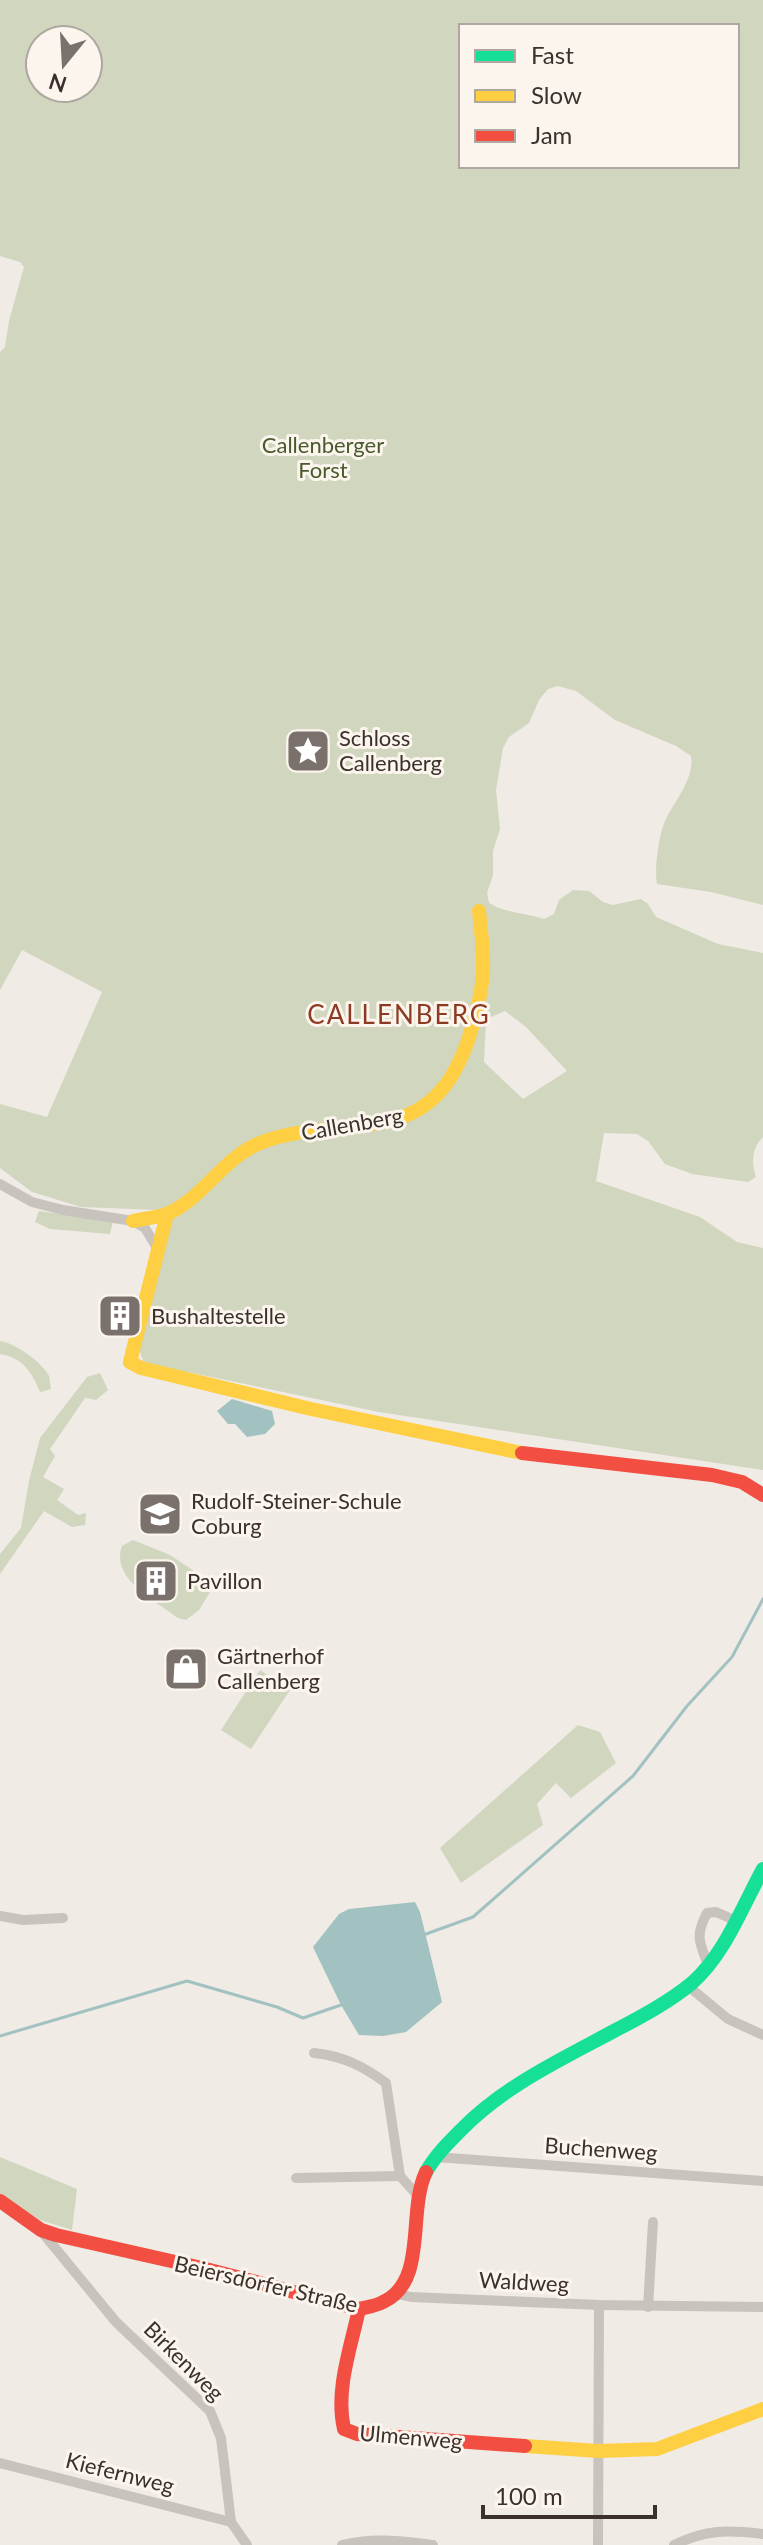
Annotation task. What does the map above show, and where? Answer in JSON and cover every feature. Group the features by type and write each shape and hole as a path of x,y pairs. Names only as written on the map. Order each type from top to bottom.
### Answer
{"street":[{"name":"Callenberg","path":"167,1214 198,1193 243,1152 257,1144 311,1131 388,1121 414,1114 435,1100 451,1084 464,1059 480,1000 483,977 479,911"},
{"path":"0,1184 32,1202 63,1210 133,1221 167,1214 130,1362 141,1368 311,1409 532,1455 712,1475 742,1482 763,1495"},
{"path":"133,1221 145,1228 157,1248"},
{"path":"398,2294 413,2261 421,2182 436,2157 468,2123 503,2095 630,2023 688,1986 720,1949 734,1920 758,1887 763,1869"},
{"path":"708,1965 698,1936 698,1929 707,1913 716,1912 734,1920"},
{"path":"0,1916 23,1920 63,1918"},
{"path":"688,1986 728,2019 763,2035"},
{"path":"314,2053 337,2056 363,2067 386,2083 400,2176 418,2196"},
{"name":"Buchenweg","path":"436,2157 763,2181"},
{"path":"296,2178 400,2176"},
{"name":"Beiersdorfer Straße","path":"0,2201 41,2230 359,2309 377,2306 398,2294"},
{"path":"648,2307 653,2222"},
{"name":"Birkenweg","path":"41,2230 116,2322 210,2411 221,2438 231,2522 247,2545"},
{"name":"Waldweg","path":"398,2294 648,2307 763,2307"},
{"path":"598,2545 599,2305"},
{"name":"Ulmenweg","path":"359,2309 343,2390 341,2421 344,2429 357,2434 599,2451 657,2449 763,2409"},
{"name":"Kiefernweg","path":"0,2463 231,2522"},
{"path":"674,2545 693,2535 709,2532 763,2534"},
{"path":"342,2545 380,2539 433,2545"}],"green space":[{"name":"Callenberger Forst","path":"0,0 763,0 763,905 711,892 657,884 661,834 687,781 691,756 676,746 615,720 576,691 558,686 548,689 539,700 529,723 509,737 503,748 496,790 500,829 493,851 493,875 487,893 489,903 495,906 544,919 554,914 559,900 573,890 589,891 603,902 613,905 641,899 656,917 718,944 763,953 763,1137 754,1156 756,1177 748,1182 692,1174 665,1164 648,1141 637,1134 604,1133 596,1181 700,1217 737,1242 763,1248 763,1470 379,1412 144,1363 139,1349 162,1243 158,1210 81,1207 32,1192 0,1168 0,1104 47,1117 102,992 22,950 0,990 0,352 5,347 24,267 20,262 0,256","holes":["505,1011 526,1027 567,1071 523,1099 484,1062 486,1019"]},
{"path":"39,1211 113,1221 110,1234 50,1229 35,1222"},
{"path":"0,1341 34,1359 49,1376 51,1389 40,1392 25,1367 14,1358 0,1354"},
{"path":"100,1373 108,1390 96,1400 85,1398 50,1449 55,1456 43,1477 64,1489 57,1500 78,1515 86,1513 85,1525 72,1527 44,1511 0,1574 0,1554 21,1528 40,1438 87,1377"},
{"path":"133,1540 170,1555 212,1583 213,1587 199,1610 186,1620 178,1618 137,1588 123,1569 120,1558 122,1546"},
{"path":"260,1670 290,1690 251,1749 221,1730"},
{"path":"578,1725 600,1732 616,1763 571,1798 556,1783 537,1804 543,1825 461,1883 440,1848"},
{"path":"0,2157 77,2189 72,2230 40,2220 0,2195"}],"water":[{"path":"232,1399 272,1411 275,1424 265,1434 247,1437 235,1424 228,1424 217,1411"},
{"path":"415,1902 442,2002 406,2032 383,2036 359,2035 313,1947 339,1914 349,1909"}],"waterway":[{"path":"426,1934 473,1917 633,1776 687,1706 732,1657 763,1599"},
{"path":"0,2036 187,1981 277,2007 303,2018 341,2005"}],"traffic: fast":[{"path":"426,2172 451,2140 495,2100 553,2063 654,2009 692,1983 723,1944 763,1869"}],"traffic: slow":[{"path":"133,1221 165,1215 181,1206 235,1158 260,1143 306,1131 385,1122 418,1110 430,1101 442,1090 459,1063 477,1009 483,964 479,911"},
{"path":"167,1214 130,1362 141,1368 311,1409 522,1453"},
{"path":"525,2446 599,2451 657,2449 763,2409"}],"traffic: jam":[{"path":"522,1453 712,1475 742,1482 763,1495"},
{"path":"0,2201 41,2230 56,2235 202,2268 359,2309 383,2302 397,2292 406,2279 426,2172"},
{"path":"359,2309 341,2399 344,2429 357,2434 525,2446"}],"place":[{"name":"Schloss Callenberg","path":"308,751"},
{"name":"Bushaltestelle","path":"120,1316"},
{"name":"Rudolf-Steiner-Schule Coburg","path":"160,1514"},
{"name":"Pavillon","path":"156,1581"},
{"name":"Gärtnerhof Callenberg","path":"186,1669"}],"district":[{"name":"CALLENBERG","path":"399,1015"}]}
